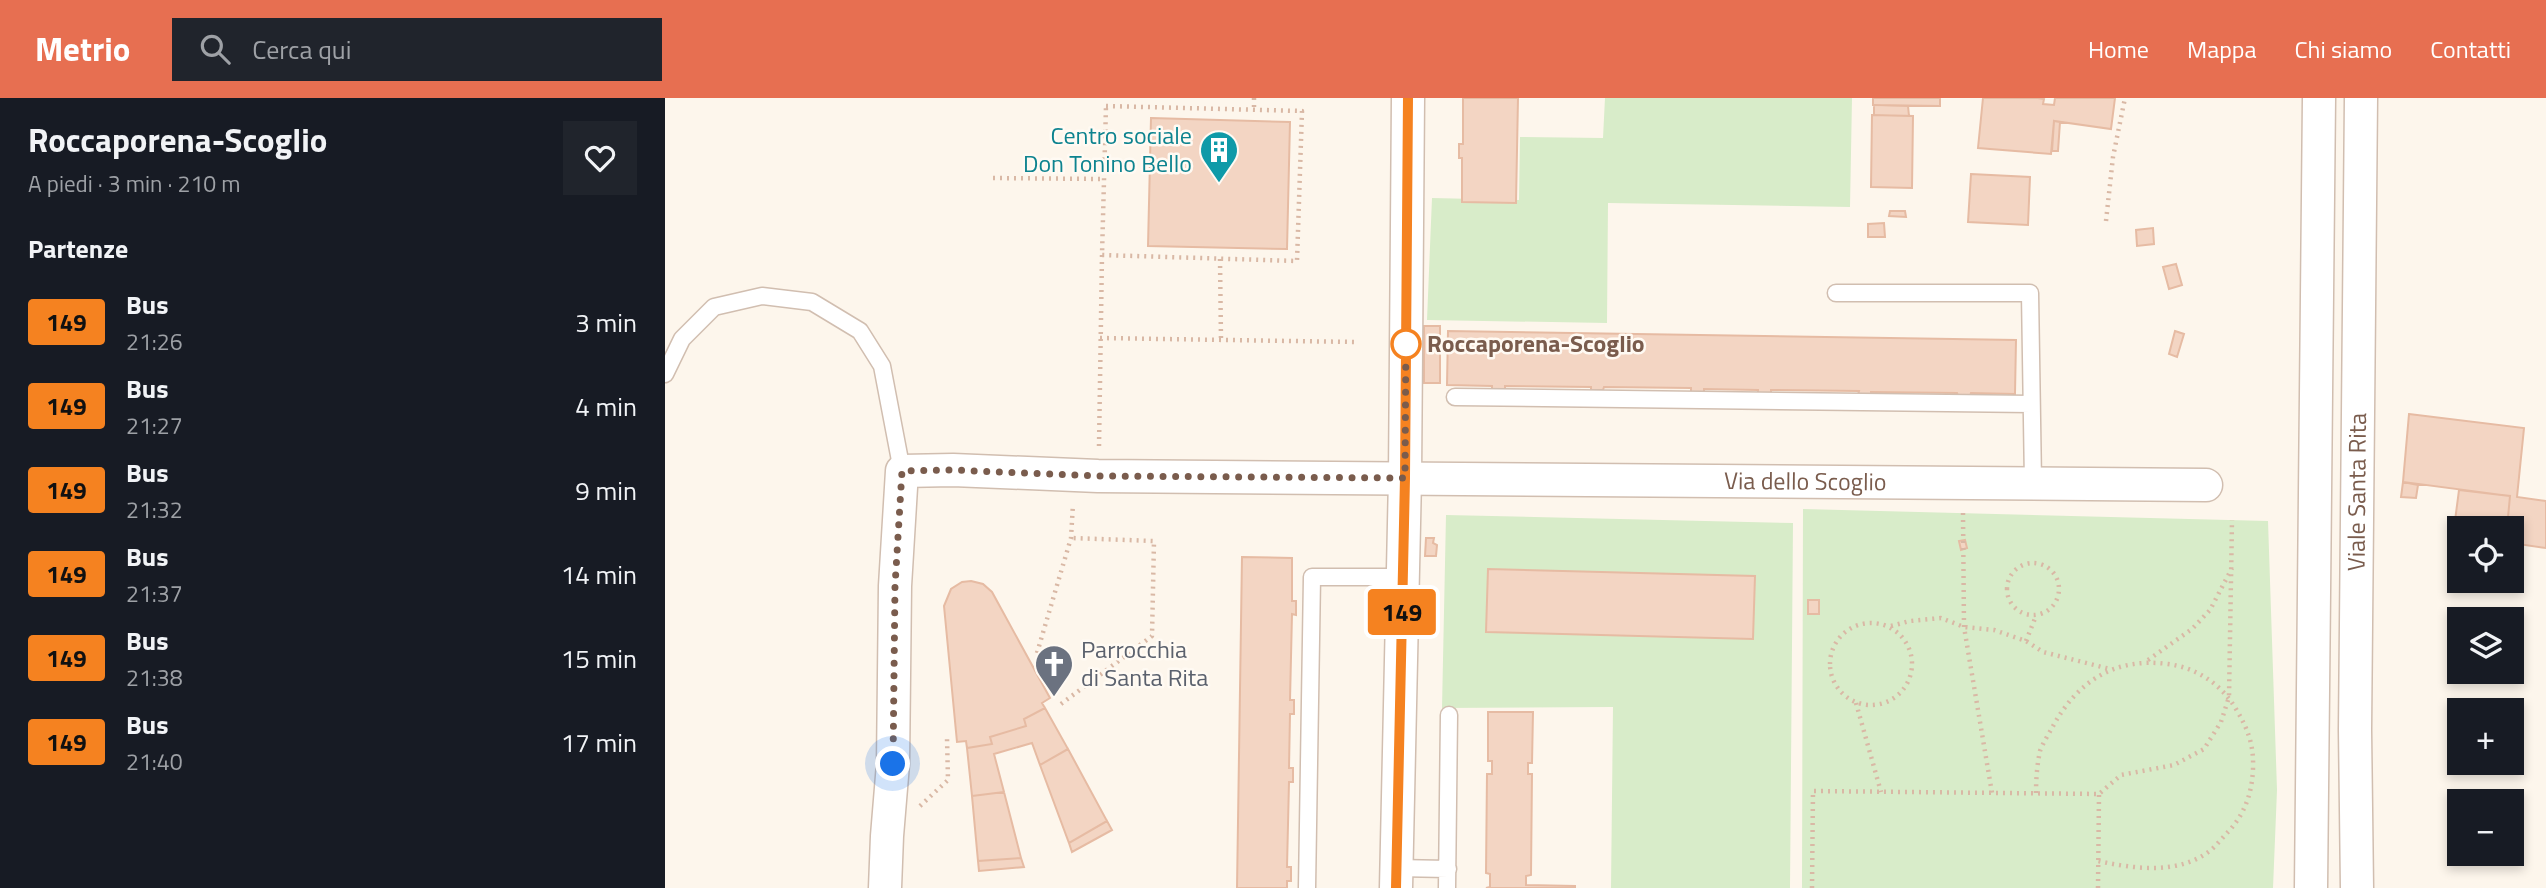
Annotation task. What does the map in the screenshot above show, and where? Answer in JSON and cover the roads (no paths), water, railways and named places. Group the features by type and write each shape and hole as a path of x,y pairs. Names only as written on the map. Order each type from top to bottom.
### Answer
{"street":[{"path":"1396,878 1405,478 1408,98"},
{"name":"Viale Santa Rita","path":"2311,888 2319,98"},
{"name":"Viale Santa Rita","path":"2357,888 2355,737 2361,98"},
{"path":"885,888 893,764 895,586 902,471"},
{"name":"Via dello Scoglio","path":"902,471 2206,485"},
{"path":"2312,735 2355,737"}],"lane":[{"path":"1836,293 2030,293 2033,483"},
{"path":"665,374 682,339 714,307 762,296 812,302 860,331 883,366 902,471"},
{"path":"1455,397 2031,404"},
{"path":"1307,888 1312,577 1403,577"},
{"path":"1447,888 1449,715"},
{"path":"1396,878 1448,869"}],"place":[{"name":"Centro sociale Don Tonino Bello","path":"1219,184"},
{"name":"Roccaporena-Scoglio","path":"1406,344"},
{"name":"Parrocchia di Santa Rita","path":"1054,698"}]}
